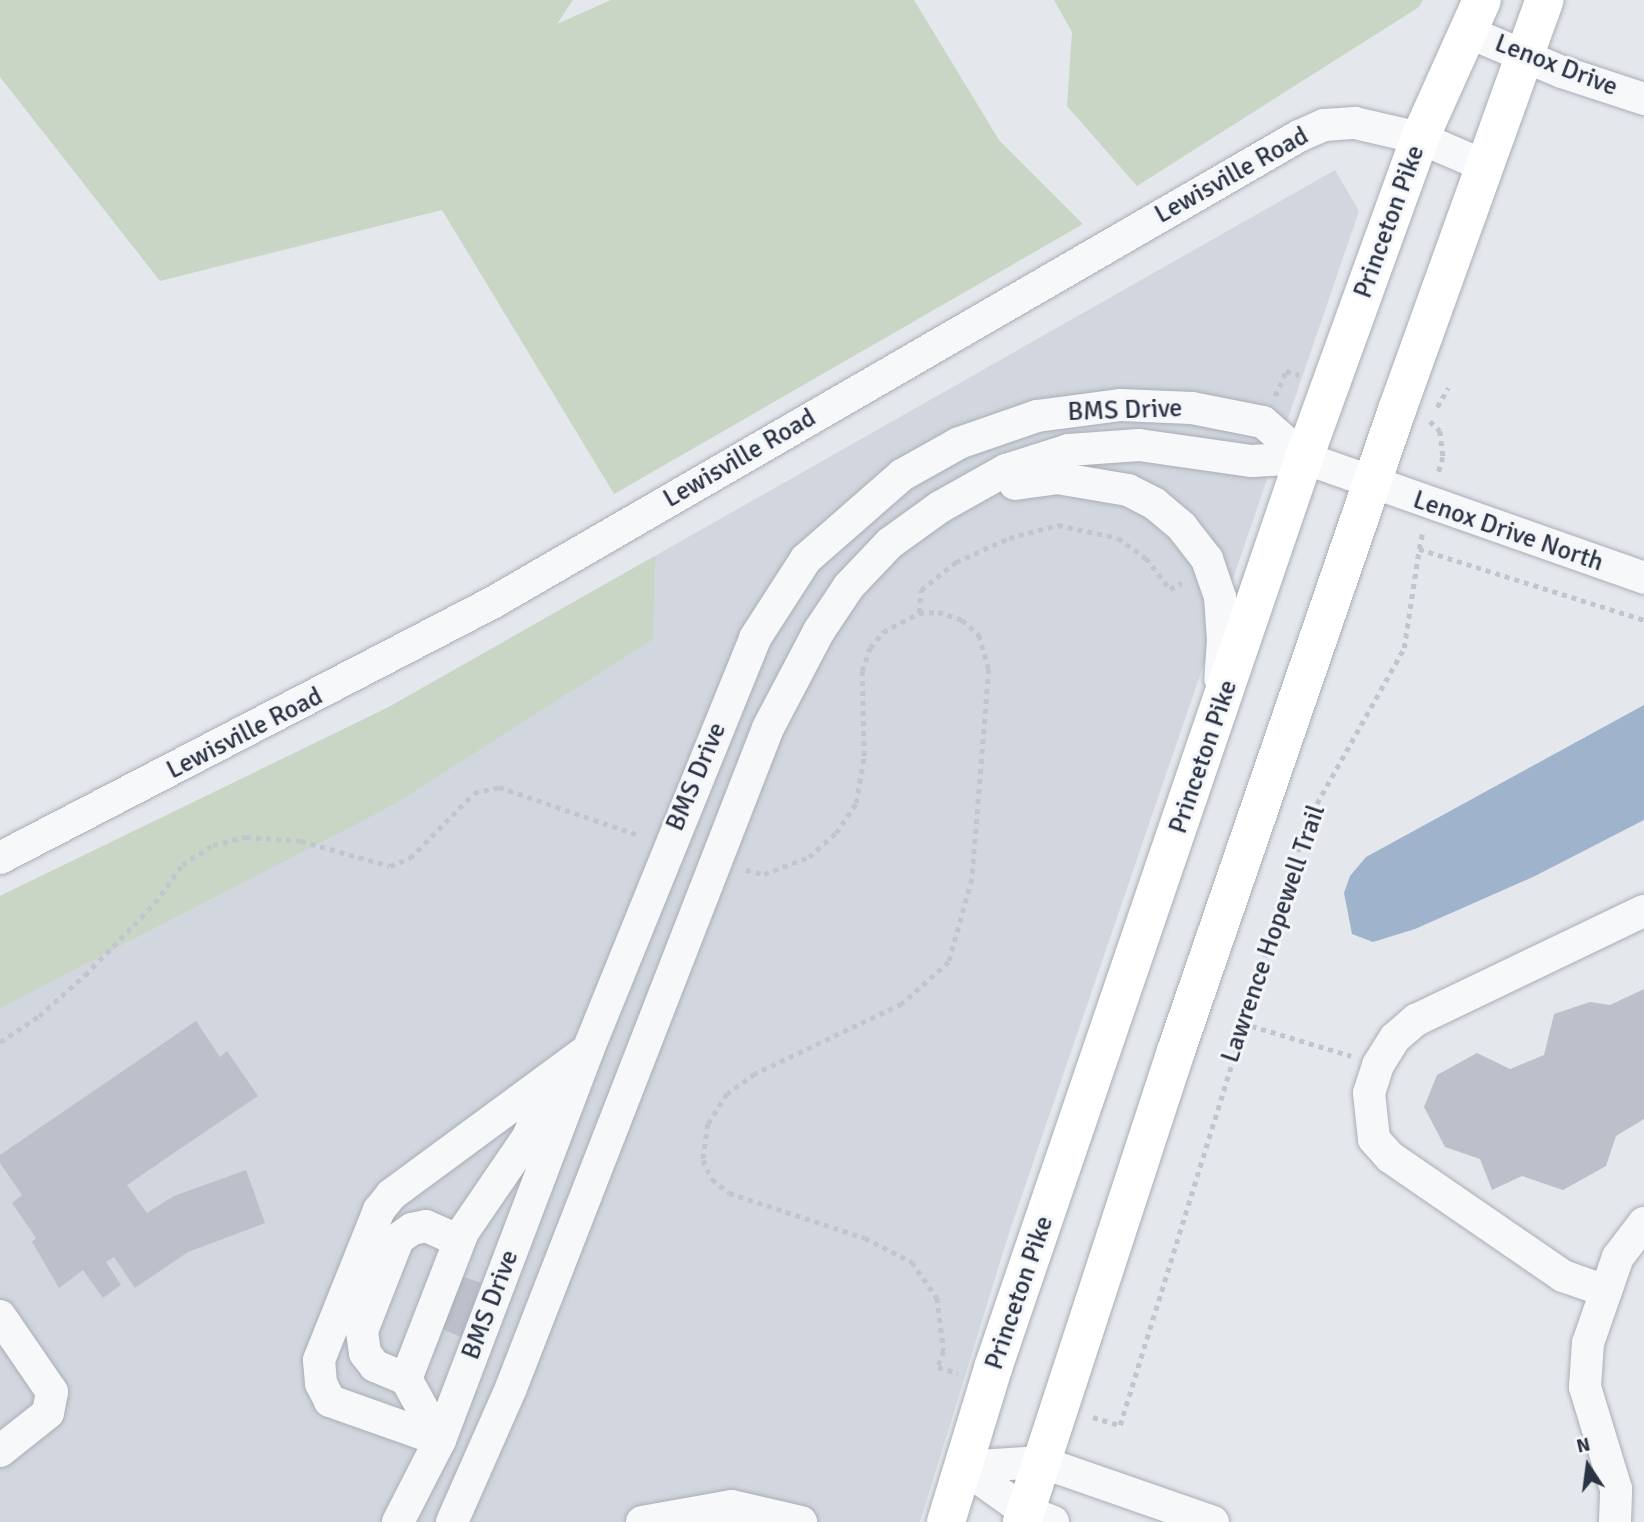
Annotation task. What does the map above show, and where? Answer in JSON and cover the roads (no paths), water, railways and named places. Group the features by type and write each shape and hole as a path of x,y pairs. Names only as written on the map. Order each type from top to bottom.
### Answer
{"main road":[{"path":"1033,1518 1041,1462 1176,1051 1372,484 1545,0"},
{"name":"Princeton Pike","path":"946,1522 1304,458 1420,138 1475,16"}],"street":[{"name":"Lenox Drive","path":"1475,16 1526,57 1644,99"},
{"name":"Lewisville Road","path":"0,858 301,706 492,603 1298,136 1324,125 1355,123 1420,138 1485,166"},
{"name":"BMS Drive","path":"398,1522 440,1440 588,1050 755,638 806,559 849,517 902,475 959,443 998,426 1084,408 1192,408 1263,422 1304,458 1372,484"},
{"name":"BMS Drive","path":"452,1522 511,1388 768,728 819,631 849,586 890,542 940,507 1006,470 1069,450 1139,445 1252,461 1304,458"},
{"name":"BMS Drive","path":"940,507 1000,486 1056,478 1128,490 1155,504 1198,544 1220,597 1223,640 1216,721"},
{"name":"Lenox Drive North","path":"1372,484 1644,578"},
{"path":"1606,1291 1563,1276 1390,1157 1374,1139 1368,1113 1378,1065 1395,1038 1416,1020 1644,911"},
{"path":"440,1440 330,1401 321,1383 319,1360 379,1210 391,1195 588,1050"},
{"path":"406,1379 459,1241 491,1185 528,1137 554,1076"},
{"path":"1615,1522 1616,1489 1585,1387 1588,1343 1618,1257 1644,1223"},
{"path":"440,1440 406,1379 375,1366 365,1353 362,1331 398,1239 426,1226 459,1241"},
{"path":"0,1316 52,1392 48,1413 0,1451"},
{"path":"963,1467 1041,1462 1213,1522"},
{"path":"963,1467 1033,1518"},
{"path":"642,1522 732,1506 801,1522"}],"water":[{"path":"1644,705 1644,820 1533,877 1415,929 1373,942 1352,934 1344,893 1350,876 1366,857"}]}
